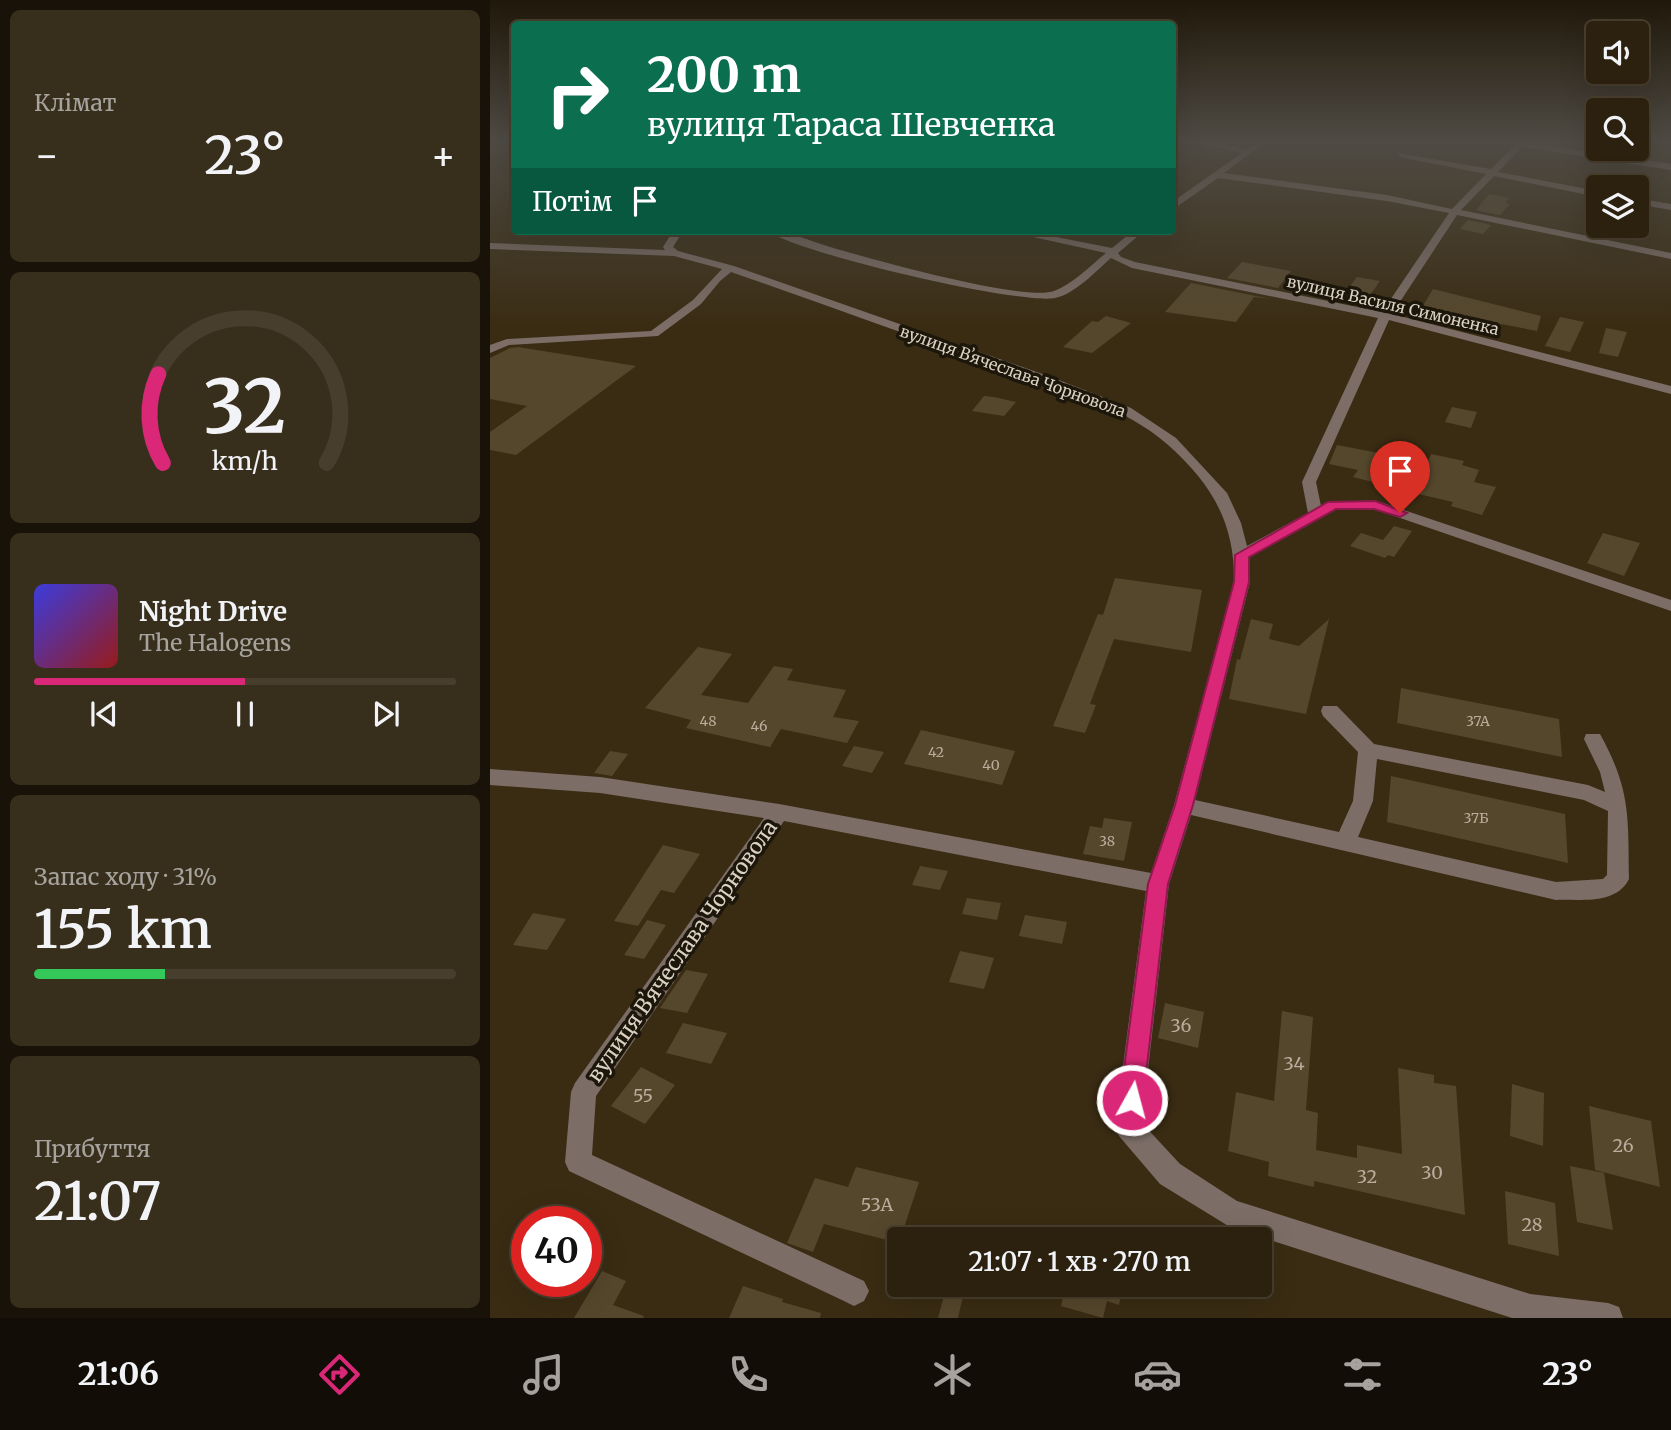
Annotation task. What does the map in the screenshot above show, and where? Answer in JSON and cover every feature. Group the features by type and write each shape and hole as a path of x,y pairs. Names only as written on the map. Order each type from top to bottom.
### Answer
{"street":[{"path":"1415,204 1671,256"},
{"path":"1315,513 1309,482 1385,316 1462,204"},
{"path":"1651,204 1671,207"},
{"path":"674,253 668,247 676,235"},
{"path":"785,235 828,251 1032,297 1062,292 1133,235"},
{"name":"вулиця Василя Симоненка","path":"1031,235 1111,251 1117,259 1132,265 1385,316 1671,390"},
{"name":"вулиця Вʼячеслава Чорновола","path":"490,246 674,253 730,268 1034,375 1126,411 1171,441 1222,496 1234,523 1242,555 1242,582 1184,805 1158,884 1128,1127 1170,1174 1230,1213 1530,1309 1608,1318"},
{"path":"490,349 508,342 654,334 697,302 716,279 730,268"},
{"path":"1242,555 1333,505 1375,505 1671,606"},
{"path":"1330,711 1368,750 1588,793 1618,807"},
{"path":"1184,805 1556,891 1608,888 1618,879 1618,807 1610,772 1593,738"},
{"path":"1345,843 1363,801 1368,750"},
{"name":"вулиця Вʼячеслава Чорновола","path":"490,777 600,785 779,812 1158,884"},
{"name":"вулиця Вʼячеслава Чорновола","path":"779,812 584,1092 578,1162 855,1291"}],"building":[{"path":"1481,204 1510,204 1500,215 1476,210"},
{"path":"1468,220 1491,225 1483,234 1460,229"},
{"path":"1242,262 1291,271 1278,288 1227,278"},
{"path":"1357,277 1380,281 1368,298 1344,294"},
{"path":"1191,283 1271,299 1254,297 1236,322 1165,312"},
{"path":"1433,289 1541,316 1537,331 1501,324 1492,337 1454,327 1462,317 1421,309"},
{"path":"1106,316 1131,323 1092,353 1063,347 1092,321 1098,322"},
{"path":"1560,317 1584,322 1570,352 1545,346"},
{"path":"1606,328 1627,332 1618,357 1599,353"},
{"path":"518,347 636,366 516,455 490,450 490,432 527,406 490,399 490,358"},
{"path":"984,396 1016,402 1004,416 972,411"},
{"path":"1452,407 1477,412 1471,428 1445,422"},
{"path":"1337,445 1379,453 1385,446 1401,451 1381,484 1353,477 1358,470 1329,464"},
{"path":"1431,454 1464,461 1462,465 1479,470 1474,482 1496,487 1482,515 1451,506 1453,502 1414,493"},
{"path":"1394,526 1412,531 1394,557 1388,555 1385,558 1350,546 1361,533 1383,540"},
{"path":"1603,533 1640,543 1624,576 1587,563"},
{"path":"1115,578 1202,590 1191,652 1114,639 1090,704 1096,705 1085,733 1053,726 1098,614 1103,615"},
{"path":"1251,619 1273,624 1269,639 1299,646 1329,619 1306,714 1229,699 1237,659 1240,660"},
{"path":"698,647 732,654 701,695 748,703 774,666 793,669 787,680 846,690 833,717 859,721 847,743 781,729 770,747 686,728 691,720 645,708"},
{"path":"1401,688 1559,719 1562,757 1397,723"},
{"path":"921,730 1015,751 1002,785 904,764"},
{"path":"854,746 884,752 872,773 842,766"},
{"path":"610,751 628,754 612,776 594,773"},
{"path":"1391,776 1565,814 1568,863 1387,822"},
{"path":"1104,818 1132,822 1124,861 1083,854 1090,826 1102,828"},
{"path":"663,845 700,854 674,893 661,890 638,926 614,921"},
{"path":"920,866 948,871 940,890 912,885"},
{"path":"967,898 1001,903 997,920 962,914"},
{"path":"533,913 566,919 547,950 513,945"},
{"path":"1025,915 1067,922 1062,944 1019,936"},
{"path":"647,920 666,925 644,959 624,955"},
{"path":"960,951 994,958 984,989 949,982"},
{"path":"686,970 708,974 687,1013 660,1008"},
{"path":"1165,1003 1204,1012 1198,1048 1158,1038"},
{"path":"1282,1011 1313,1017 1306,1110 1318,1113 1316,1150 1357,1158 1357,1145 1402,1154 1398,1068 1434,1075 1434,1083 1456,1086 1465,1215 1314,1181 1314,1187 1268,1176 1269,1162 1228,1151 1236,1092 1274,1101"},
{"path":"683,1023 727,1033 711,1064 666,1053"},
{"path":"641,1067 675,1085 645,1124 611,1106"},
{"path":"1512,1084 1544,1093 1543,1146 1510,1136"},
{"path":"1589,1106 1651,1121 1660,1187 1595,1170"},
{"path":"1570,1166 1604,1173 1613,1230 1577,1222"},
{"path":"856,1167 919,1182 904,1227 887,1227 887,1240 824,1224 813,1252 787,1243 815,1178 848,1187"},
{"path":"1505,1191 1555,1203 1559,1256 1508,1244"},
{"path":"602,1271 626,1281 613,1305 644,1316 643,1318 574,1318 587,1297 602,1297"},
{"path":"743,1286 783,1299 782,1302 821,1313 820,1318 729,1318"},
{"path":"944,1297 963,1297 958,1318 938,1318"},
{"path":"1063,1297 1121,1297 1119,1305 1107,1301 1103,1318 1061,1306"}],"route":[{"path":"1132,1100 1158,884 1184,805 1242,582 1242,555 1333,505 1375,505 1400,513"}]}
